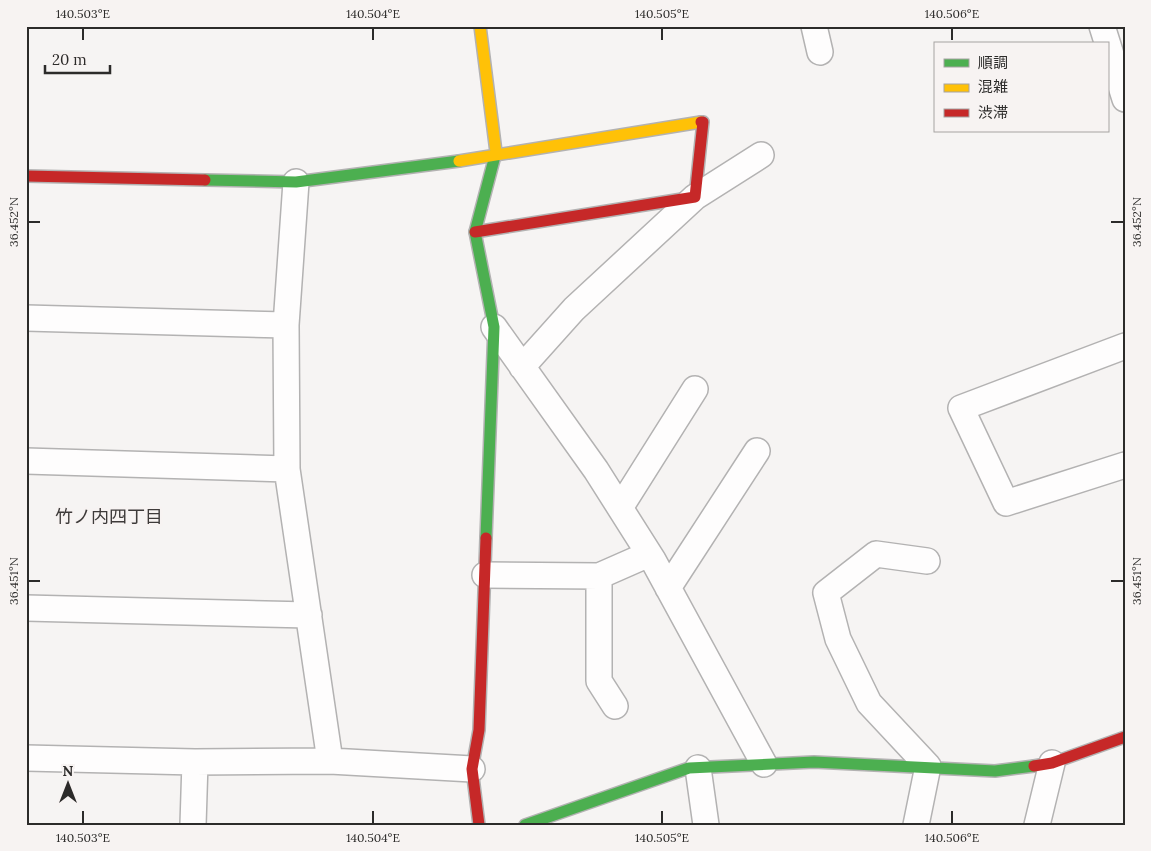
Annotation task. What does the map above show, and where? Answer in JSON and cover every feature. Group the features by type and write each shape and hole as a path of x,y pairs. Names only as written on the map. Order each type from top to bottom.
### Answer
{"street":[{"path":"479,825 472,769 479,730 494,327 475,232 497,156 480,26"},
{"path":"814,26 820,52"},
{"path":"1102,26 1107,42"},
{"path":"1108,45 1125,99"},
{"path":"26,176 296,182 497,156 703,122 695,197"},
{"path":"522,367 574,309 695,197 762,155"},
{"path":"296,182 286,324 287,469 330,761"},
{"path":"475,232 695,197"},
{"path":"26,318 286,324"},
{"path":"494,327 620,508 649,554 764,764"},
{"path":"1125,346 961,408 1006,503 1125,465"},
{"path":"620,508 695,389"},
{"path":"668,588 757,451"},
{"path":"26,461 287,469"},
{"path":"485,576 599,576 649,554"},
{"path":"927,561 876,554 826,593 838,639 869,703 928,766"},
{"path":"599,576 599,681 615,706"},
{"path":"26,608 309,615"},
{"path":"525,825 688,768 814,762 928,766 995,771 1052,763 1125,737"},
{"path":"26,758 195,762 330,761 472,769"},
{"path":"193,825 195,762"},
{"path":"1038,825 1052,763"},
{"path":"916,825 928,766"},
{"path":"698,768 706,825"}],"traffic: fast":[{"path":"486,538 494,327 475,232 496,152"},
{"path":"205,180 296,182 459,161"},
{"path":"525,825 689,768 814,762 995,771 1034,766"}],"traffic: slow":[{"path":"480,26 496,152"},
{"path":"459,161 701,122"}],"traffic: jam":[{"path":"475,232 695,197 703,122 701,122"},
{"path":"26,176 205,180"},
{"path":"479,825 472,769 479,730 486,538"},
{"path":"1034,766 1052,763 1125,737"}],"district":[{"name":"竹ノ内四丁目","path":"109,517"}]}
